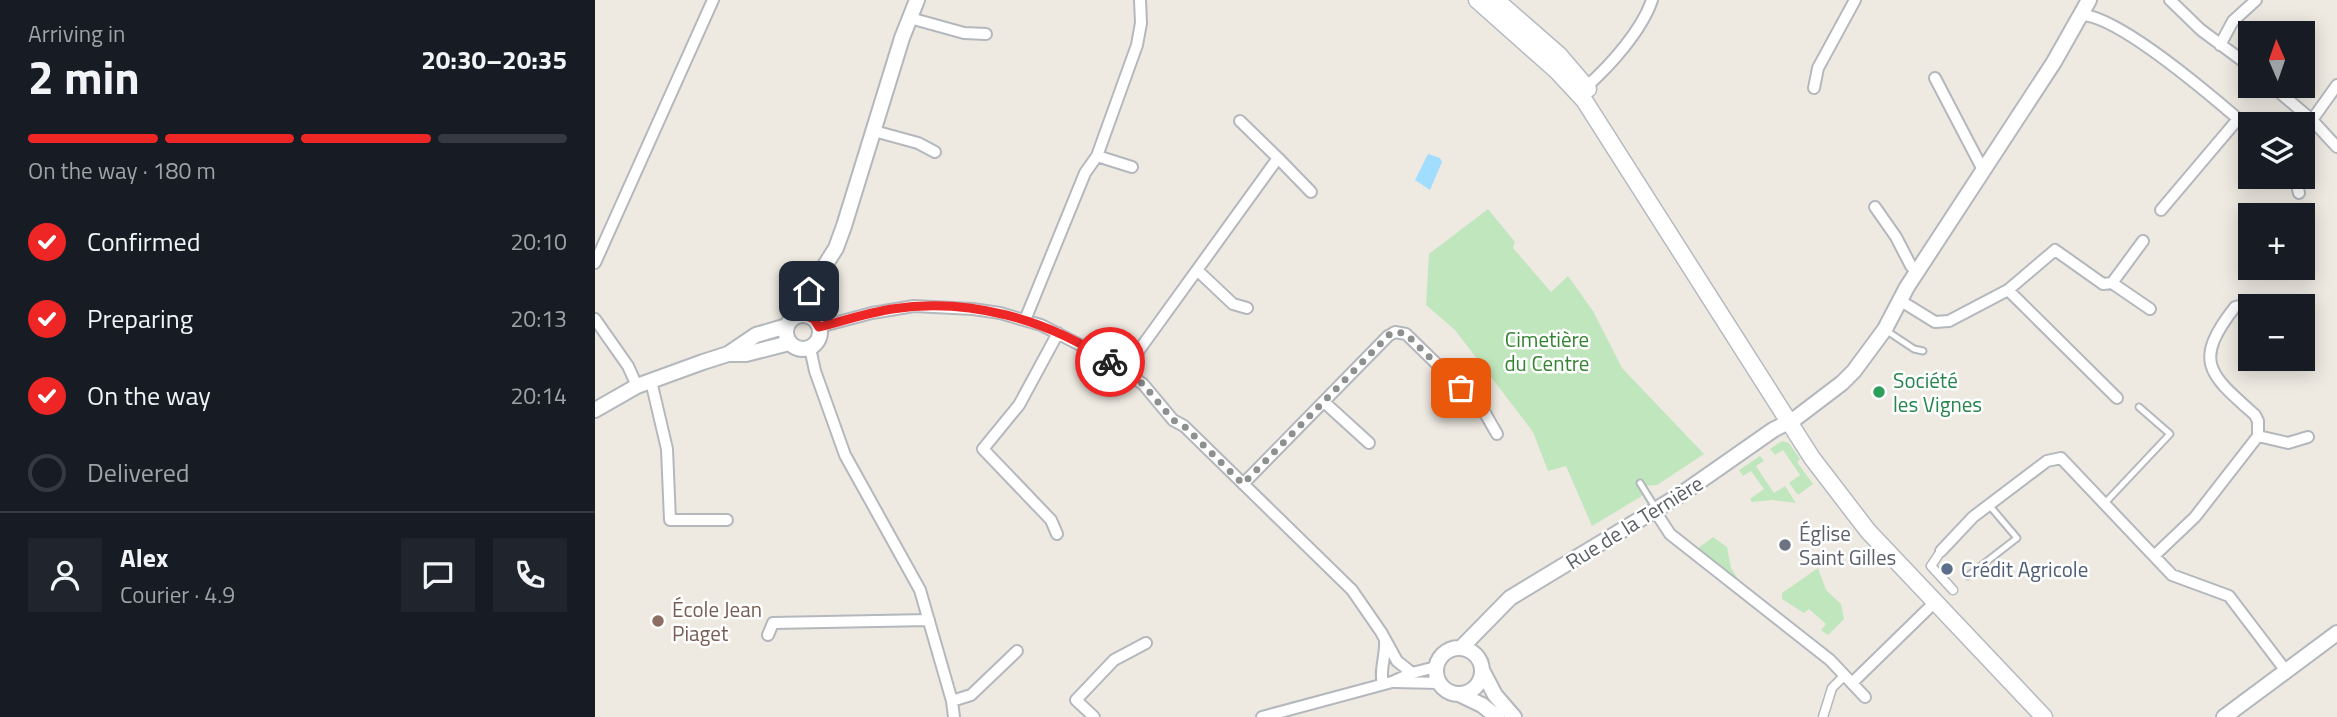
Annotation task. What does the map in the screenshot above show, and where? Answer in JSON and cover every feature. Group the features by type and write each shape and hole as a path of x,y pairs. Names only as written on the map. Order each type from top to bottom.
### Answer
{"main road":[{"path":"1477,0 1557,71 1590,109 1792,420 1869,516 2056,717"},
{"path":"1496,0 1559,55 1587,87 1792,420 1812,458 1861,523 1948,594 2044,717"}],"street":[{"path":"595,263 713,0"},
{"path":"804,315 809,291 831,256 844,226 917,0"},
{"path":"1025,320 1085,173 1097,156 1137,45 1142,23 1140,0"},
{"path":"1587,87 1629,39 1647,13 1652,0"},
{"path":"1814,88 1818,68 1855,0"},
{"name":"Rue de la Ternière","path":"1461,648 1510,598 1655,511 1773,430 1792,420 1842,383 1864,359 1885,329 1917,272 2054,62 2089,0"},
{"path":"2170,0 2238,58"},
{"path":"2220,45 2234,21 2256,0"},
{"path":"2081,15 2092,15 2112,24 2197,83 2238,119 2161,210"},
{"path":"910,18 964,33 986,34"},
{"path":"1935,78 1983,170"},
{"path":"2315,116 2337,85"},
{"path":"2286,98 2303,112"},
{"path":"1240,121 1311,192"},
{"path":"2315,123 2337,147"},
{"path":"874,131 918,143 935,152"},
{"path":"1097,156 1132,167"},
{"path":"1124,371 1278,158"},
{"path":"2298,189 2299,193"},
{"path":"1875,208 1917,272"},
{"path":"2112,283 2143,241"},
{"path":"1901,301 1935,322 1949,321 2008,290 2055,250 2103,284 2112,283 2150,309"},
{"path":"1197,270 1233,304 1247,308"},
{"path":"2008,290 2117,398"},
{"path":"819,327 872,313 913,306 973,309 1025,320 1058,333 1100,355 1143,384 1173,420 1184,426 1352,590 1364,605 1397,662 1412,673"},
{"path":"2154,556 2195,517 2258,436 2258,421 2255,415 2218,382 2209,356 2214,340 2238,306"},
{"path":"595,410 644,383 727,354 757,335 787,326 794,318 804,315 814,319 819,327 818,339 810,348 799,349 789,343 787,326"},
{"path":"595,319 628,366 644,383 667,449 670,520 727,520"},
{"path":"1243,484 1388,336 1395,332 1402,332 1482,408 1497,434"},
{"path":"1057,534 1051,520 983,449 1019,405 1058,333"},
{"path":"727,354 746,354 789,343"},
{"path":"810,348 815,371 845,455 920,590 952,701 954,717"},
{"path":"1324,402 1369,443"},
{"path":"2258,436 2288,443 2308,437"},
{"path":"1823,717 1832,688 1849,678 1948,594 1931,566 1941,551 1973,517 2047,461 2055,458 2063,459 2172,575 2229,596 2286,671"},
{"path":"1655,511 1670,534 1830,660 1865,697"},
{"path":"768,635 773,623 929,620"},
{"path":"1461,695 1475,689 1481,681 1484,626"},
{"path":"2224,717 2337,633"},
{"path":"1384,638 1385,659 1381,676 1387,683 1439,683"},
{"path":"1094,717 1076,700 1114,660 1146,643"},
{"path":"1497,717 1482,705 1448,692 1439,683 1436,667 1447,652 1461,648 1470,650 1481,665 1495,695 1514,717"},
{"path":"952,701 971,695 1017,651"},
{"path":"1262,717 1436,667"}],"lane":[{"path":"1885,329 1914,349 1923,351"},
{"path":"2105,503 2170,434 2139,407"},
{"path":"1640,483 1655,511"},
{"path":"1968,576 2017,538 1989,505"}],"green space":[{"name":"Cimetière du Centre","path":"1488,209 1515,242 1513,248 1551,292 1568,276 1593,311 1622,368 1704,454 1657,485 1644,486 1642,496 1592,526 1566,466 1548,471 1533,432 1455,330 1426,305 1429,254"},
{"path":"1782,441 1789,443 1800,459 1797,462 1813,484 1798,495 1789,483 1800,475 1783,450 1775,455 1770,449"},
{"path":"1760,456 1764,461 1756,466 1774,493 1785,486 1796,503 1772,500 1752,502 1750,499 1764,489 1751,471 1743,476 1739,470"},
{"path":"1713,537 1727,547 1731,568 1738,583 1697,549"},
{"path":"1818,568 1826,590 1841,604 1844,619 1828,635 1821,630 1826,624 1809,609 1804,613 1782,599 1782,593"}],"water":[{"path":"1428,154 1440,158 1442,162 1430,190 1415,180"}],"way so far":[{"path":"1110,362 1143,384 1173,420 1184,426 1243,484 1391,333 1406,334 1461,388"}],"place":[{"name":"Société les Vignes","path":"1879,392"},
{"name":"Église Saint Gilles","path":"1785,545"},
{"name":"Crédit Agricole","path":"1947,569"},
{"name":"École Jean Piaget","path":"658,621"}],"route":[{"path":"809,291 804,315 814,319 819,327 872,313 913,306 973,309 1000,313 1041,325 1110,362"}]}
